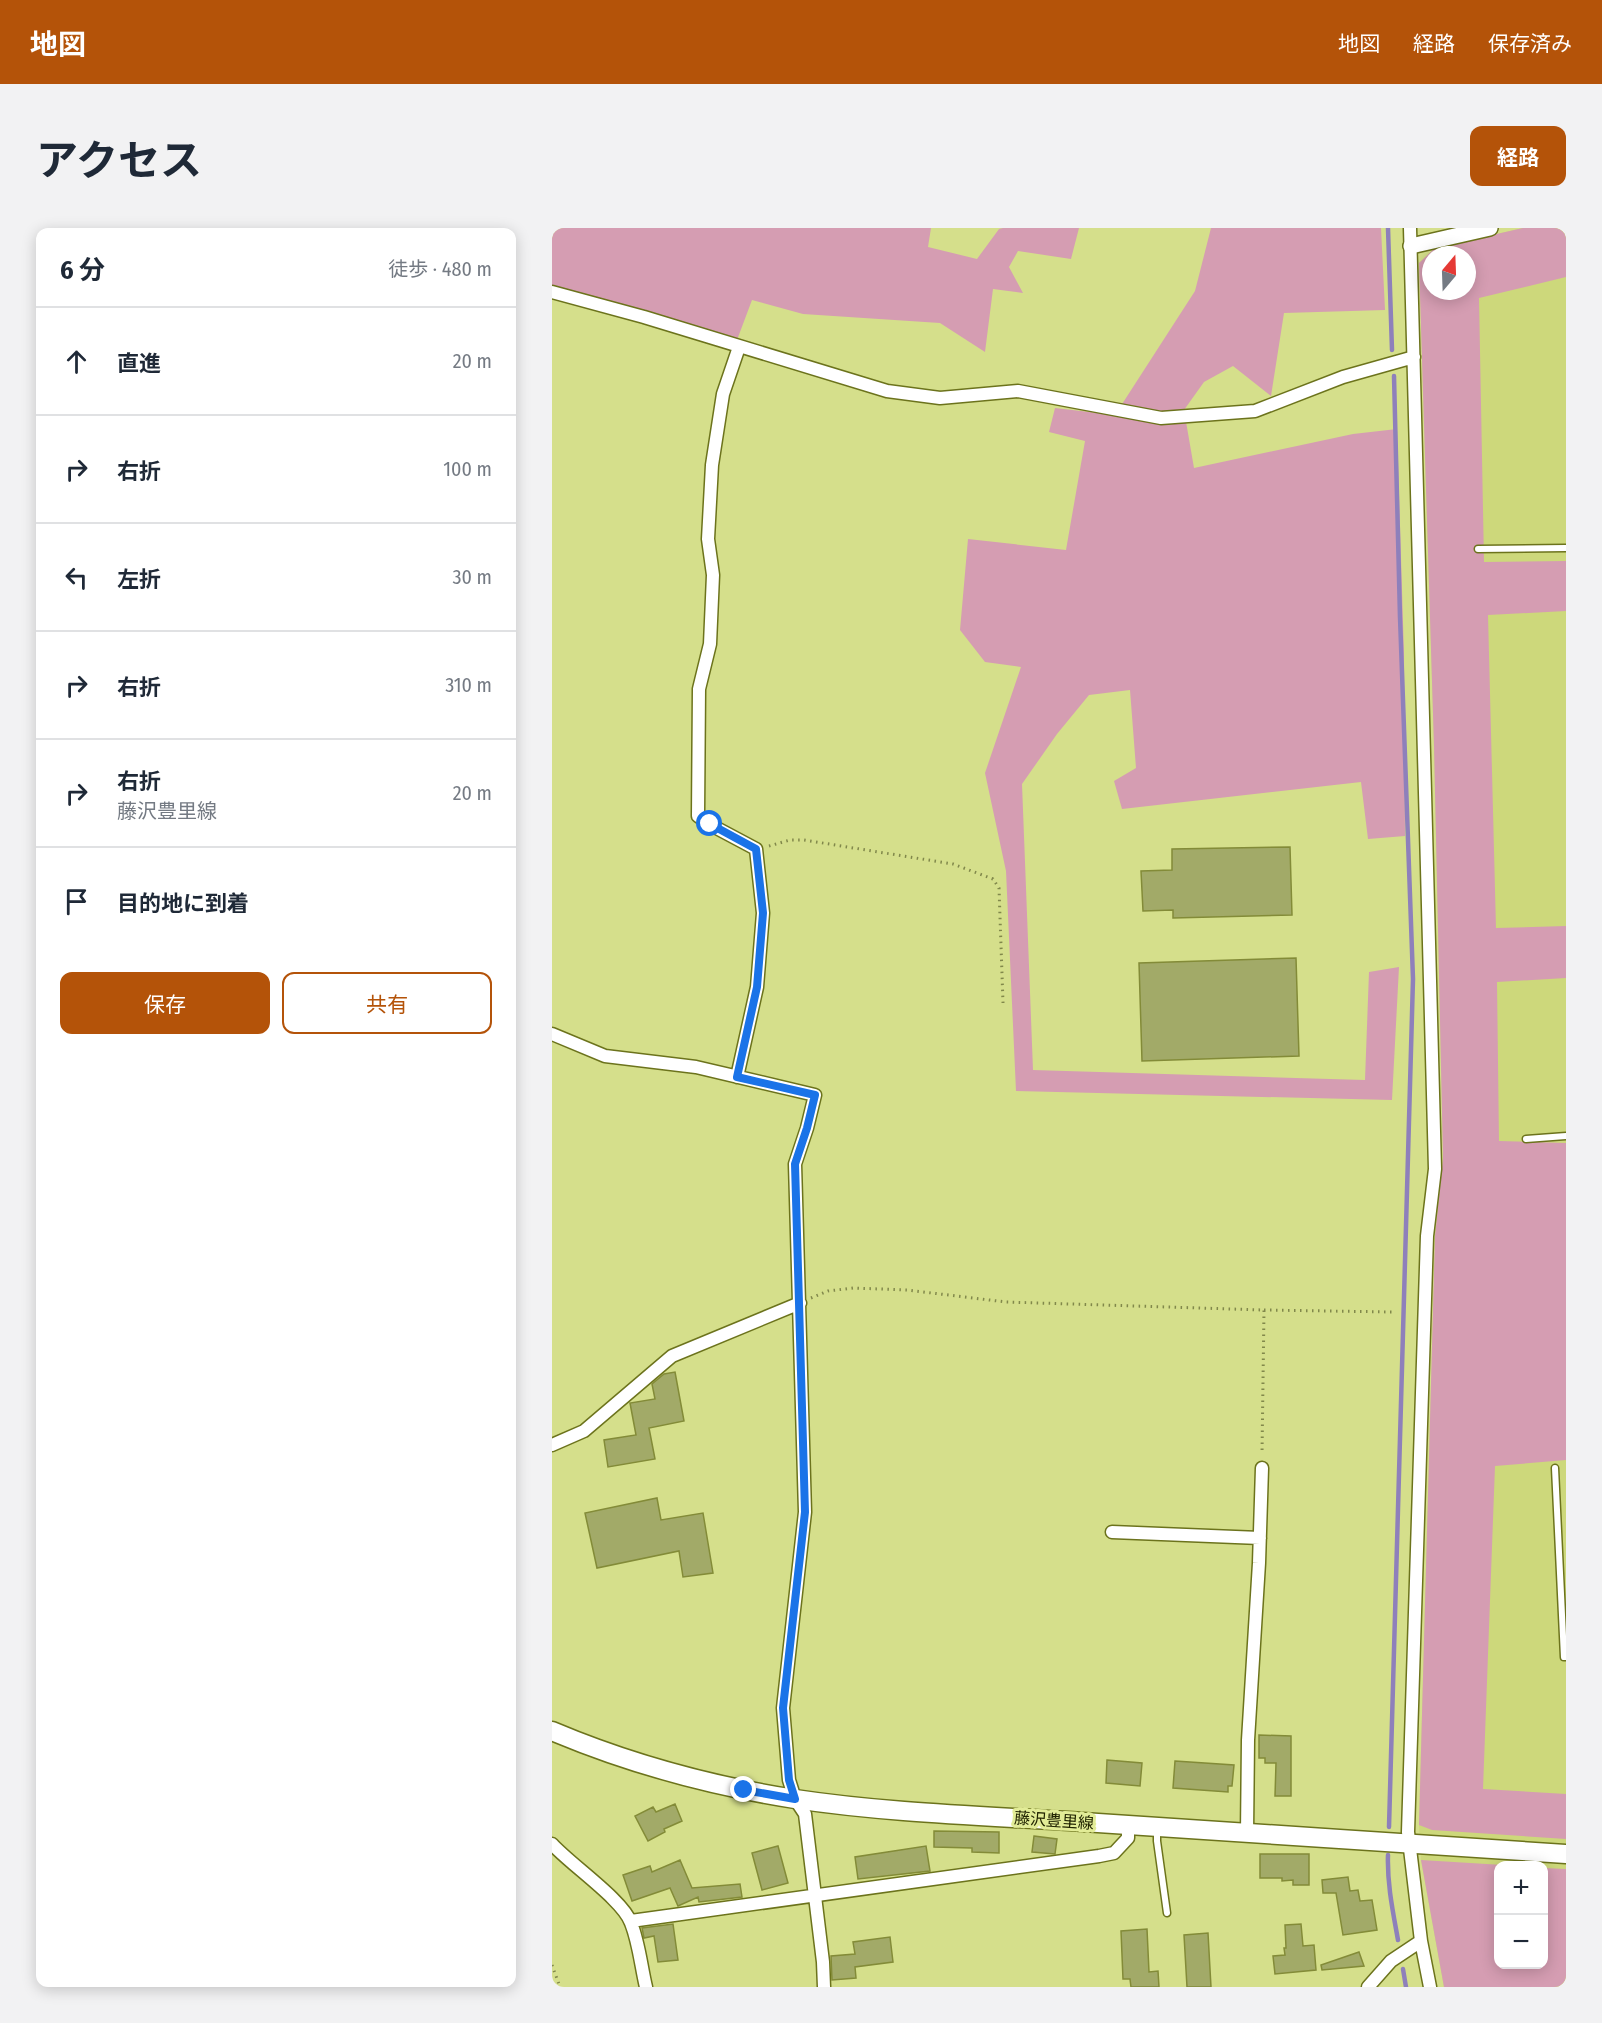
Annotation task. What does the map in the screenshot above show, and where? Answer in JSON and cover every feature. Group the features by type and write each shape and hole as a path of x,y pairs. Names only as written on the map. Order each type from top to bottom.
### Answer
{"main road":[{"name":"藤沢豊里線","path":"552,1731 588,1746 665,1771 744,1790 795,1799 908,1810 1566,1854"}],"street":[{"path":"1410,228 1435,1169 1427,1236 1408,1844 1421,1941 1430,1987"},
{"path":"1411,246 1490,228"},
{"path":"552,292 644,317 887,391 940,398 1018,391 1161,418 1255,411 1343,377 1414,357"},
{"path":"737,1077 757,987 763,913 756,849 698,816 699,689 710,644 713,575 708,539 712,465 723,394 739,347"},
{"path":"552,1034 605,1056 696,1067 815,1095 795,1164 805,1512 783,1708 789,1780 795,1799 805,1814 824,1987"},
{"path":"552,1445 584,1431 672,1356 800,1303"},
{"path":"1247,1833 1248,1740 1262,1468"},
{"path":"1112,1532 1260,1538"},
{"path":"631,1921 1114,1853 1128,1838 1128,1825"},
{"path":"552,1844 562,1856 615,1901 631,1921 646,1987"},
{"path":"1368,1987 1391,1961 1421,1941"}],"lane":[{"path":"1478,549 1566,548"},
{"path":"1526,1139 1566,1136"},
{"path":"1555,1468 1564,1657 1566,1657"},
{"path":"1157,1827 1167,1913"}],"path":[{"path":"756,849 790,840 804,840 953,864 993,879 999,888 1004,1004"},
{"path":"800,1303 828,1291 853,1288 907,1290 1006,1302 1392,1312"},
{"path":"1262,1468 1264,1310"},
{"path":"552,1965 560,1987"}],"shaded area":[{"path":"554,228 931,228 928,247 977,259 999,229 1079,228 1071,259 1018,251 1009,267 1023,293 993,289 985,352 940,323 803,314 752,300 737,340 552,285"},
{"path":"1211,228 1381,228 1385,310 1284,313 1271,396 1233,366 1204,382 1184,410 1194,468 1353,434 1397,429 1404,654 1405,836 1368,839 1361,782 1122,809 1114,781 1136,768 1130,690 1089,695 1057,734 1022,784 1033,1070 1365,1080 1369,972 1399,967 1392,1100 1016,1091 1006,871 985,773 1021,667 985,662 960,630 968,539 1066,550 1085,441 1049,432 1055,408 1115,415 1195,291"},
{"path":"1523,228 1566,228 1566,1987 1444,1987 1421,1860 1419,1825 1435,1236 1443,1158 1434,746 1419,263 1422,260 1422,300 1476,300 1476,246 1444,246"},
{"path":"1523,228 1566,228 1566,277 1479,298 1484,562 1566,561 1566,611 1488,615 1496,928 1566,926 1566,978 1497,982 1499,1141 1566,1143 1566,1460 1495,1466 1483,1789 1566,1794 1566,1839 1432,1830 1419,1825 1435,1236 1443,1158 1434,746 1419,263 1422,260 1422,300 1476,300 1476,246 1444,246"},
{"path":"1421,1860 1494,1864 1494,1969 1548,1969 1548,1868 1566,1869 1566,1987 1444,1987"}],"building":[{"path":"1290,847 1292,915 1173,918 1173,910 1143,911 1141,871 1172,870 1172,849"},
{"path":"1296,958 1299,1056 1142,1061 1139,963"},
{"path":"675,1372 684,1421 649,1428 655,1459 608,1467 604,1440 636,1435 630,1403 655,1399 652,1384 664,1374"},
{"path":"657,1498 661,1520 703,1513 713,1573 683,1577 679,1551 597,1568 585,1513"},
{"path":"1259,1735 1291,1736 1291,1796 1275,1796 1276,1763 1265,1763 1265,1758 1259,1758"},
{"path":"1107,1760 1142,1763 1140,1786 1106,1783"},
{"path":"1175,1761 1234,1765 1232,1786 1228,1786 1228,1792 1173,1788"},
{"path":"675,1804 682,1821 664,1829 665,1832 648,1841 635,1816 653,1807 656,1812"},
{"path":"934,1831 999,1832 999,1853 972,1852 972,1848 934,1847"},
{"path":"1034,1836 1057,1839 1055,1854 1032,1852"},
{"path":"778,1846 788,1883 762,1890 752,1853"},
{"path":"926,1846 930,1871 858,1879 855,1857"},
{"path":"1260,1854 1309,1854 1309,1885 1293,1885 1293,1880 1282,1881 1282,1878 1260,1878"},
{"path":"680,1860 692,1888 740,1884 742,1897 699,1902 698,1897 678,1906 670,1888 632,1901 623,1875 650,1866 652,1872"},
{"path":"1348,1877 1350,1891 1358,1890 1360,1901 1372,1900 1377,1930 1343,1935 1336,1893 1323,1893 1322,1880"},
{"path":"673,1924 678,1960 658,1962 654,1936 644,1938 642,1928"},
{"path":"1301,1924 1303,1946 1314,1945 1316,1970 1275,1974 1273,1956 1285,1955 1285,1925"},
{"path":"1147,1929 1149,1972 1158,1971 1159,1987 1131,1987 1130,1979 1123,1979 1121,1931"},
{"path":"1208,1933 1211,1987 1187,1987 1184,1935"},
{"path":"890,1937 893,1962 855,1967 856,1978 832,1980 831,1956 855,1954 853,1942"},
{"path":"1359,1952 1364,1966 1322,1970 1321,1965"}],"waterway":[{"path":"1388,228 1392,350"},
{"path":"1389,1827 1413,979 1394,376"},
{"path":"1388,1855 1389,1887 1398,1940"},
{"path":"1403,1969 1406,1987"}],"route":[{"path":"710,824 756,849 763,913 757,987 737,1077 815,1095 795,1164 805,1512 783,1708 789,1780 795,1799 744,1790"}]}
